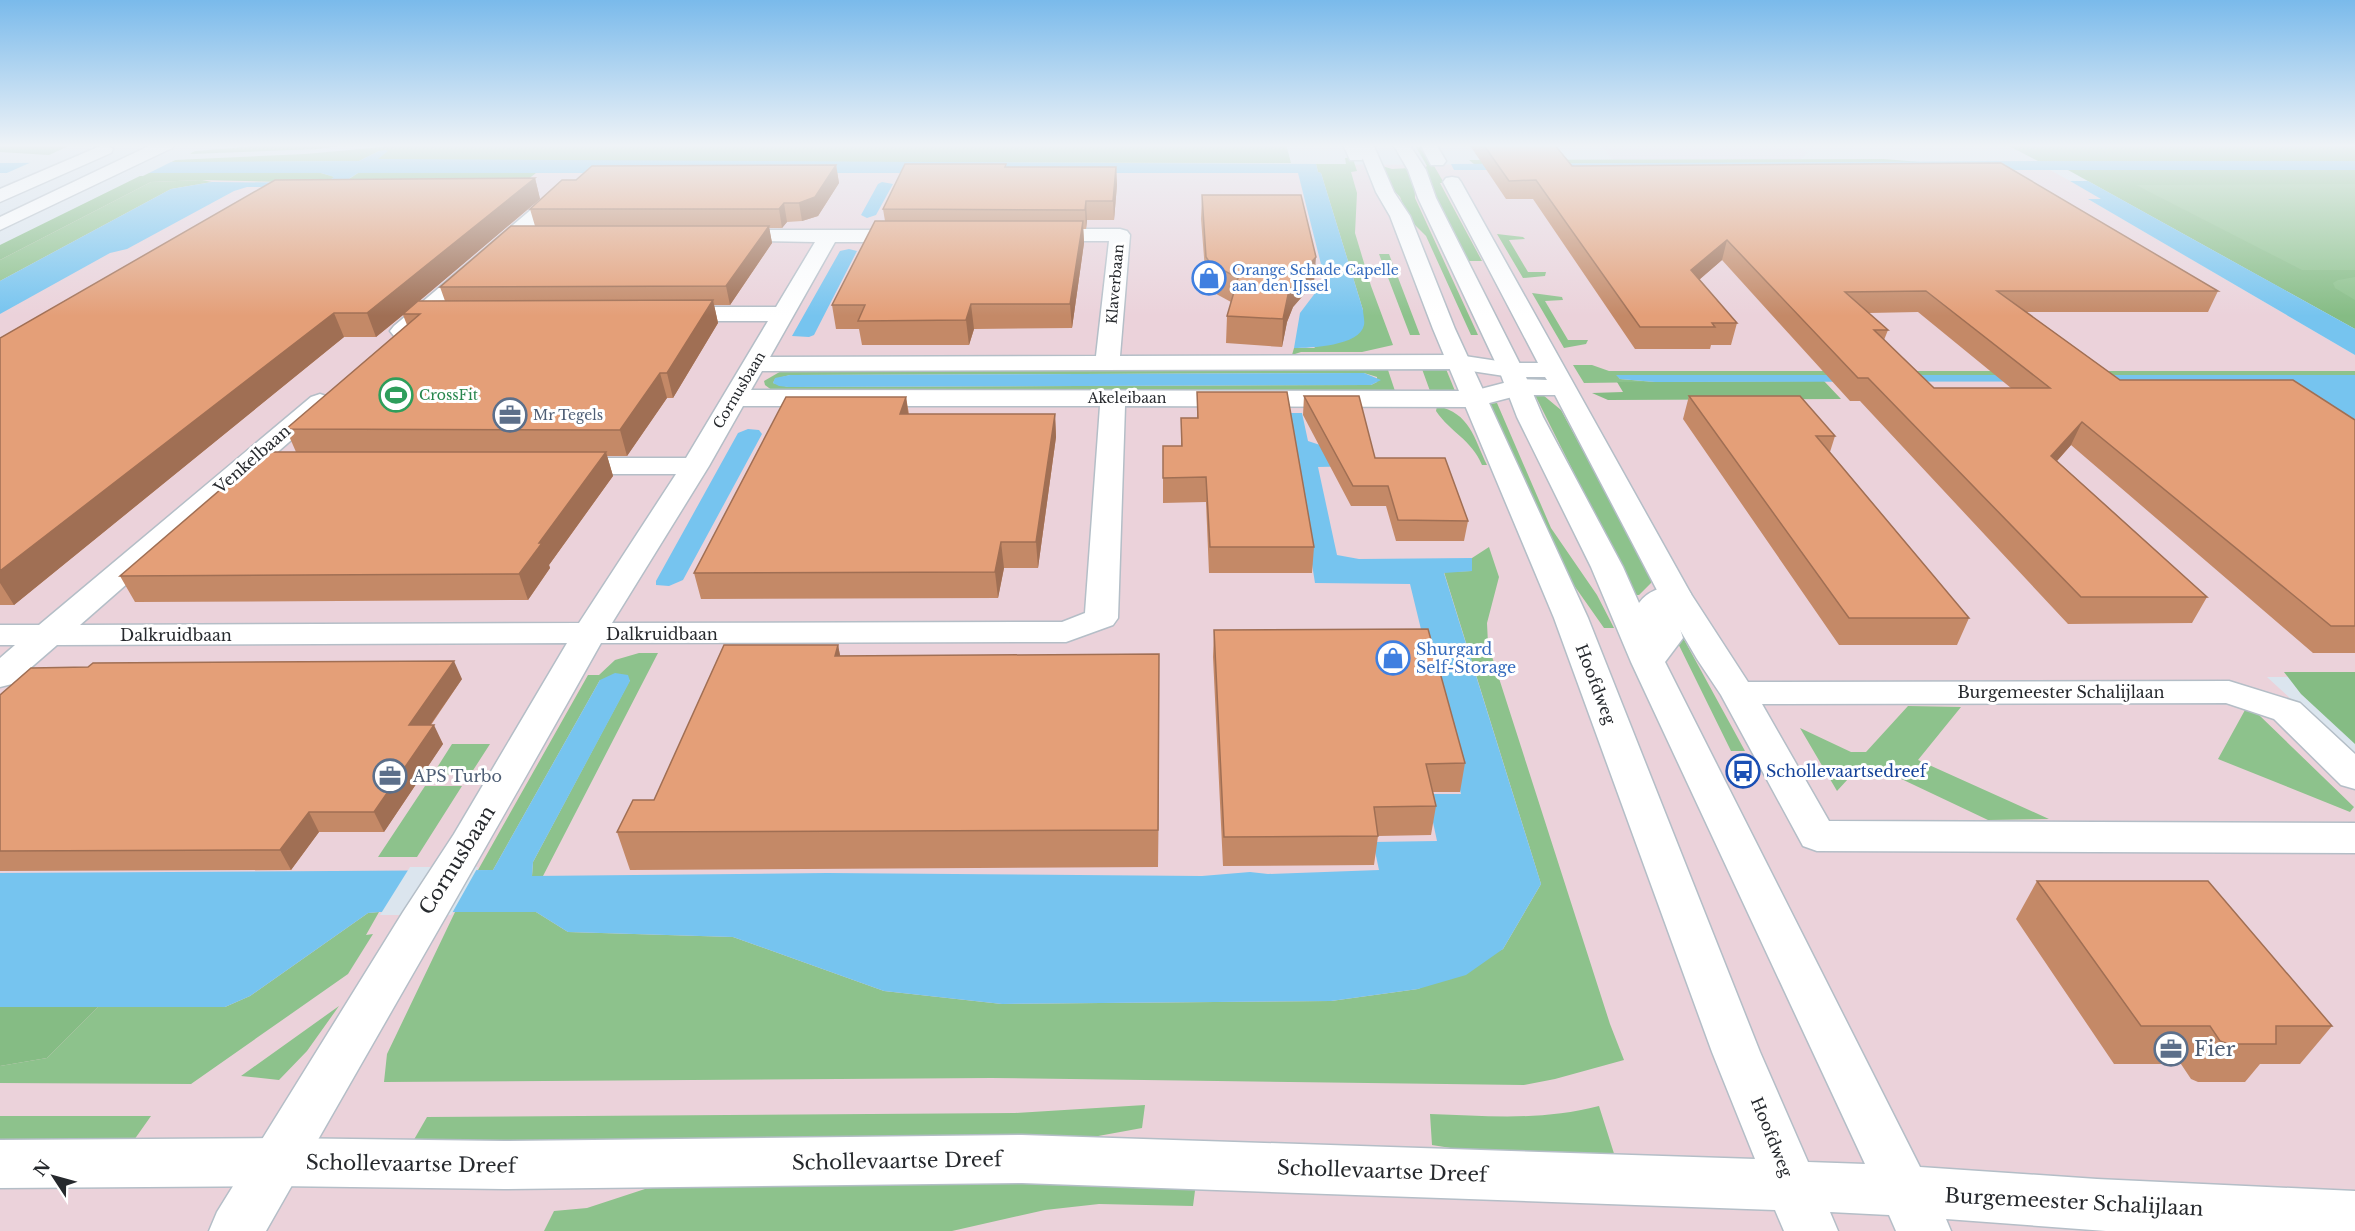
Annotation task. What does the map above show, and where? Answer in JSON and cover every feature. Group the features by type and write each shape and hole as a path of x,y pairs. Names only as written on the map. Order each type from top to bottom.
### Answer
{"main road":[{"path":"0,224 47,201"},
{"path":"386,345 421,315 525,236 554,201"},
{"name":"Hoofdweg","path":"1391,201 1400,216 1466,380 1571,618 1736,1052 1802,1209"},
{"path":"1429,201 1530,417 1607,567 1648,662 1914,1211"},
{"path":"1462,201 1675,594 1714,659 1738,693 1817,836 2355,838"},
{"name":"Klaverbaan","path":"1026,235 1120,235 1107,363"},
{"path":"700,236 933,236"},
{"name":"Cornusbaan","path":"236,1231 418,924 468,845 589,634 695,466 828,236"},
{"path":"655,314 784,314"},
{"path":"421,315 456,315"},
{"name":"Akeleibaan","path":"755,364 1107,363 1466,380 1514,379"},
{"path":"1514,379 1558,379"},
{"name":"Akeleibaan","path":"734,399 1113,398 1514,379"},
{"name":"Venkelbaan","path":"0,676 342,382"},
{"name":"Dalkruidbaan","path":"0,635 1066,632 1101,618 1113,398"},
{"path":"246,465 281,465"},
{"path":"541,466 695,466"},
{"path":"1648,662 1666,639 1655,603 1675,594"},
{"name":"Burgemeester Schalijlaan","path":"1738,693 2229,692 2287,711 2355,776"},
{"name":"Schollevaartse Dreef","path":"0,1164 276,1162 515,1165 1022,1159 1670,1180 1802,1209"},
{"name":"Burgemeester Schalijlaan","path":"1802,1209 1914,1211 2097,1205 2355,1217"}],"shaded area":[{"path":"100,201 2092,201 2355,355 2355,375 2285,376 2355,421 2355,677 2267,677 2355,758 2355,1231 0,1231 0,249"}],"green space":[{"path":"88,201 113,201 0,260 0,245"},
{"path":"113,201 148,201 0,281 0,260"},
{"path":"1330,201 1357,201 1355,233 1371,286 1393,345 1362,352 1301,352 1292,355 1294,348 1314,348 1363,310"},
{"path":"1402,201 1417,201 1478,335 1471,335 1426,236 1409,219"},
{"path":"1438,201 1450,201 1482,261 1467,261"},
{"path":"2125,201 2168,201 2302,270 2355,270 2355,277 2333,283 2335,288 2355,300 2355,329"},
{"path":"2148,201 2355,201 2355,318"},
{"path":"1497,234 1523,237 1525,239 1509,240 1528,272 1546,272 1545,276 1523,278"},
{"path":"1379,254 1389,254 1420,335 1410,335"},
{"path":"1532,293 1562,297 1563,300 1545,301 1568,340 1588,340 1586,344 1564,348"},
{"path":"1573,365 1592,365 1609,371 2355,371 2355,375 1617,375 1620,379 1655,382 1584,383"},
{"path":"1346,366 1388,370 1395,391 773,391 765,385 764,381 783,370","holes":["1364,373 1377,377 1377,382 1371,385 788,387 773,383 775,379 790,375"]},
{"path":"1422,369 1446,369 1455,391 1430,391"},
{"path":"1824,381 1841,399 1608,400 1592,393 1623,392 1617,382"},
{"path":"1535,395 1543,395 1561,410 1651,577 1651,583 1639,595 1635,595"},
{"path":"1497,403 1551,528 1597,595 1614,628 1604,628 1566,574 1488,404"},
{"path":"1437,406 1457,414 1470,428 1487,465 1482,465 1467,442 1442,419 1436,411"},
{"path":"1489,547 1499,577 1487,623 1488,644 1610,1024 1624,1060 1524,1085 991,1078 384,1082 387,1054 455,912 536,912 568,932 733,937 884,991 1002,1004 1331,1001 1418,989 1503,949 1541,884 1444,572 1472,571 1472,558"},
{"path":"1668,623 1675,623 1745,751 1731,751"},
{"path":"639,653 658,653 543,876 532,876 533,862 630,680 600,680 493,870 478,870 588,675 599,675 615,660"},
{"path":"2284,672 2355,672 2355,744 2301,694"},
{"path":"1908,706 1961,707 1918,760 2049,819 1988,820 1876,767 1859,767 1837,791 1800,728 1851,752 1866,752"},
{"path":"2245,710 2259,715 2354,807 2350,812 2218,759"},
{"path":"452,744 490,744 470,775 433,774"},
{"path":"425,786 462,786 417,857 378,857"},
{"path":"379,912 366,935 373,934 348,974 191,1084 0,1083 0,1066 47,1058 99,1006 225,1007 250,996 368,913"},
{"path":"99,1006 47,1058 0,1066 0,1007"},
{"path":"339,1006 307,1051 279,1080 241,1076"},
{"path":"1145,1105 1142,1128 1049,1145 412,1143 427,1117 1015,1113"},
{"path":"1599,1106 1617,1163 1482,1153 1432,1145 1430,1114 1536,1116"},
{"path":"0,1116 151,1116 127,1150 0,1150"},
{"path":"692,1183 1196,1183 1193,1206 1099,1204 1045,1210 952,1231 544,1231 554,1211 587,1208 645,1189"}],"water":[{"path":"148,201 215,201 127,249 110,253 0,314 0,281"},
{"path":"868,201 883,201 876,215 867,218 861,215"},
{"path":"1305,201 1330,201 1363,310 1364,325 1361,332 1344,342 1294,348 1300,313 1325,280"},
{"path":"2092,201 2125,201 2355,329 2355,355"},
{"path":"849,249 857,251 814,335 792,336 840,251"},
{"path":"1364,373 1381,380 1371,385 788,387 773,383 775,378 790,375"},
{"path":"1616,375 2355,375 2355,422 2291,381 1655,382 1620,379"},
{"path":"1288,413 1302,413 1308,441 1360,466 1318,467 1337,555 1359,559 1472,558 1472,571 1444,573 1541,884 1503,949 1466,975 1418,989 1331,1001 1002,1004 884,991 733,937 568,932 536,912 379,912 368,913 250,996 225,1007 0,1007 0,873 493,870 600,680 615,673 628,675 630,681 533,862 532,876 827,873 1202,876 1250,872 1268,874 1379,870 1373,842 1437,841 1427,794 1461,794 1410,584 1315,583"},
{"path":"748,429 759,430 762,434 683,580 669,586 656,585 656,581 738,433"}],"pier":[{"path":"410,867 478,867 451,915 380,915"}],"building":[{"path":"238,201 506,201 367,313 334,313 0,571 0,338"},
{"path":"538,201 803,201 784,203 779,209 530,209"},
{"path":"887,201 1086,201 1085,210 883,209"},
{"path":"1202,201 1303,201 1316,257 1294,281 1288,295 1283,319 1227,316 1238,278 1210,263 1206,257"},
{"path":"1551,201 2066,201 2218,291 1997,291 2120,380 2293,380 2355,420 2355,626 2331,626 2082,422 2051,456 2207,597 2081,597 1868,378 1858,378 1727,240 1691,270 1737,323 1712,323 1715,327 1640,327","holes":["1926,291 2050,388 1934,388 1874,330 1888,330 1845,292"]},
{"path":"875,221 1083,221 1070,304 971,304 966,320 858,321 865,305 832,305"},
{"path":"511,226 769,226 726,286 440,287"},
{"path":"713,300 667,373 660,373 620,430 286,429 420,314 403,314 418,301"},
{"path":"1197,392 1287,392 1314,547 1210,547 1206,477 1163,478 1163,446 1182,446 1181,418 1198,418"},
{"path":"1304,396 1359,396 1375,458 1445,458 1468,521 1398,520 1388,486 1353,486"},
{"path":"1689,396 1800,396 1835,436 1816,436 1969,618 1849,618"},
{"path":"786,397 906,397 900,414 1055,414 1036,542 1001,542 995,572 694,573"},
{"path":"264,452 606,452 519,574 120,576"},
{"path":"1428,629 1465,763 1426,764 1436,806 1374,807 1378,836 1224,837 1214,630"},
{"path":"724,645 838,645 835,656 1159,654 1158,830 617,832 633,800 654,800"},
{"path":"454,661 409,725 434,725 374,812 309,812 280,850 0,851 0,695 31,668 88,667 93,663"},
{"path":"2037,881 2208,881 2332,1026 2276,1026 2276,1044 2228,1044 2220,1041 2210,1026 2141,1026"}],"place":[{"name":"Orange Schade Capelle aan den IJssel","path":"1209,278"},
{"name":"CrossFit","path":"396,395"},
{"name":"Mr Tegels","path":"510,415"},
{"name":"Shurgard Self-Storage","path":"1393,658"},
{"name":"Schollevaartsedreef","path":"1743,771"},
{"name":"APS Turbo","path":"390,776"},
{"name":"Fier","path":"2171,1049"}]}
